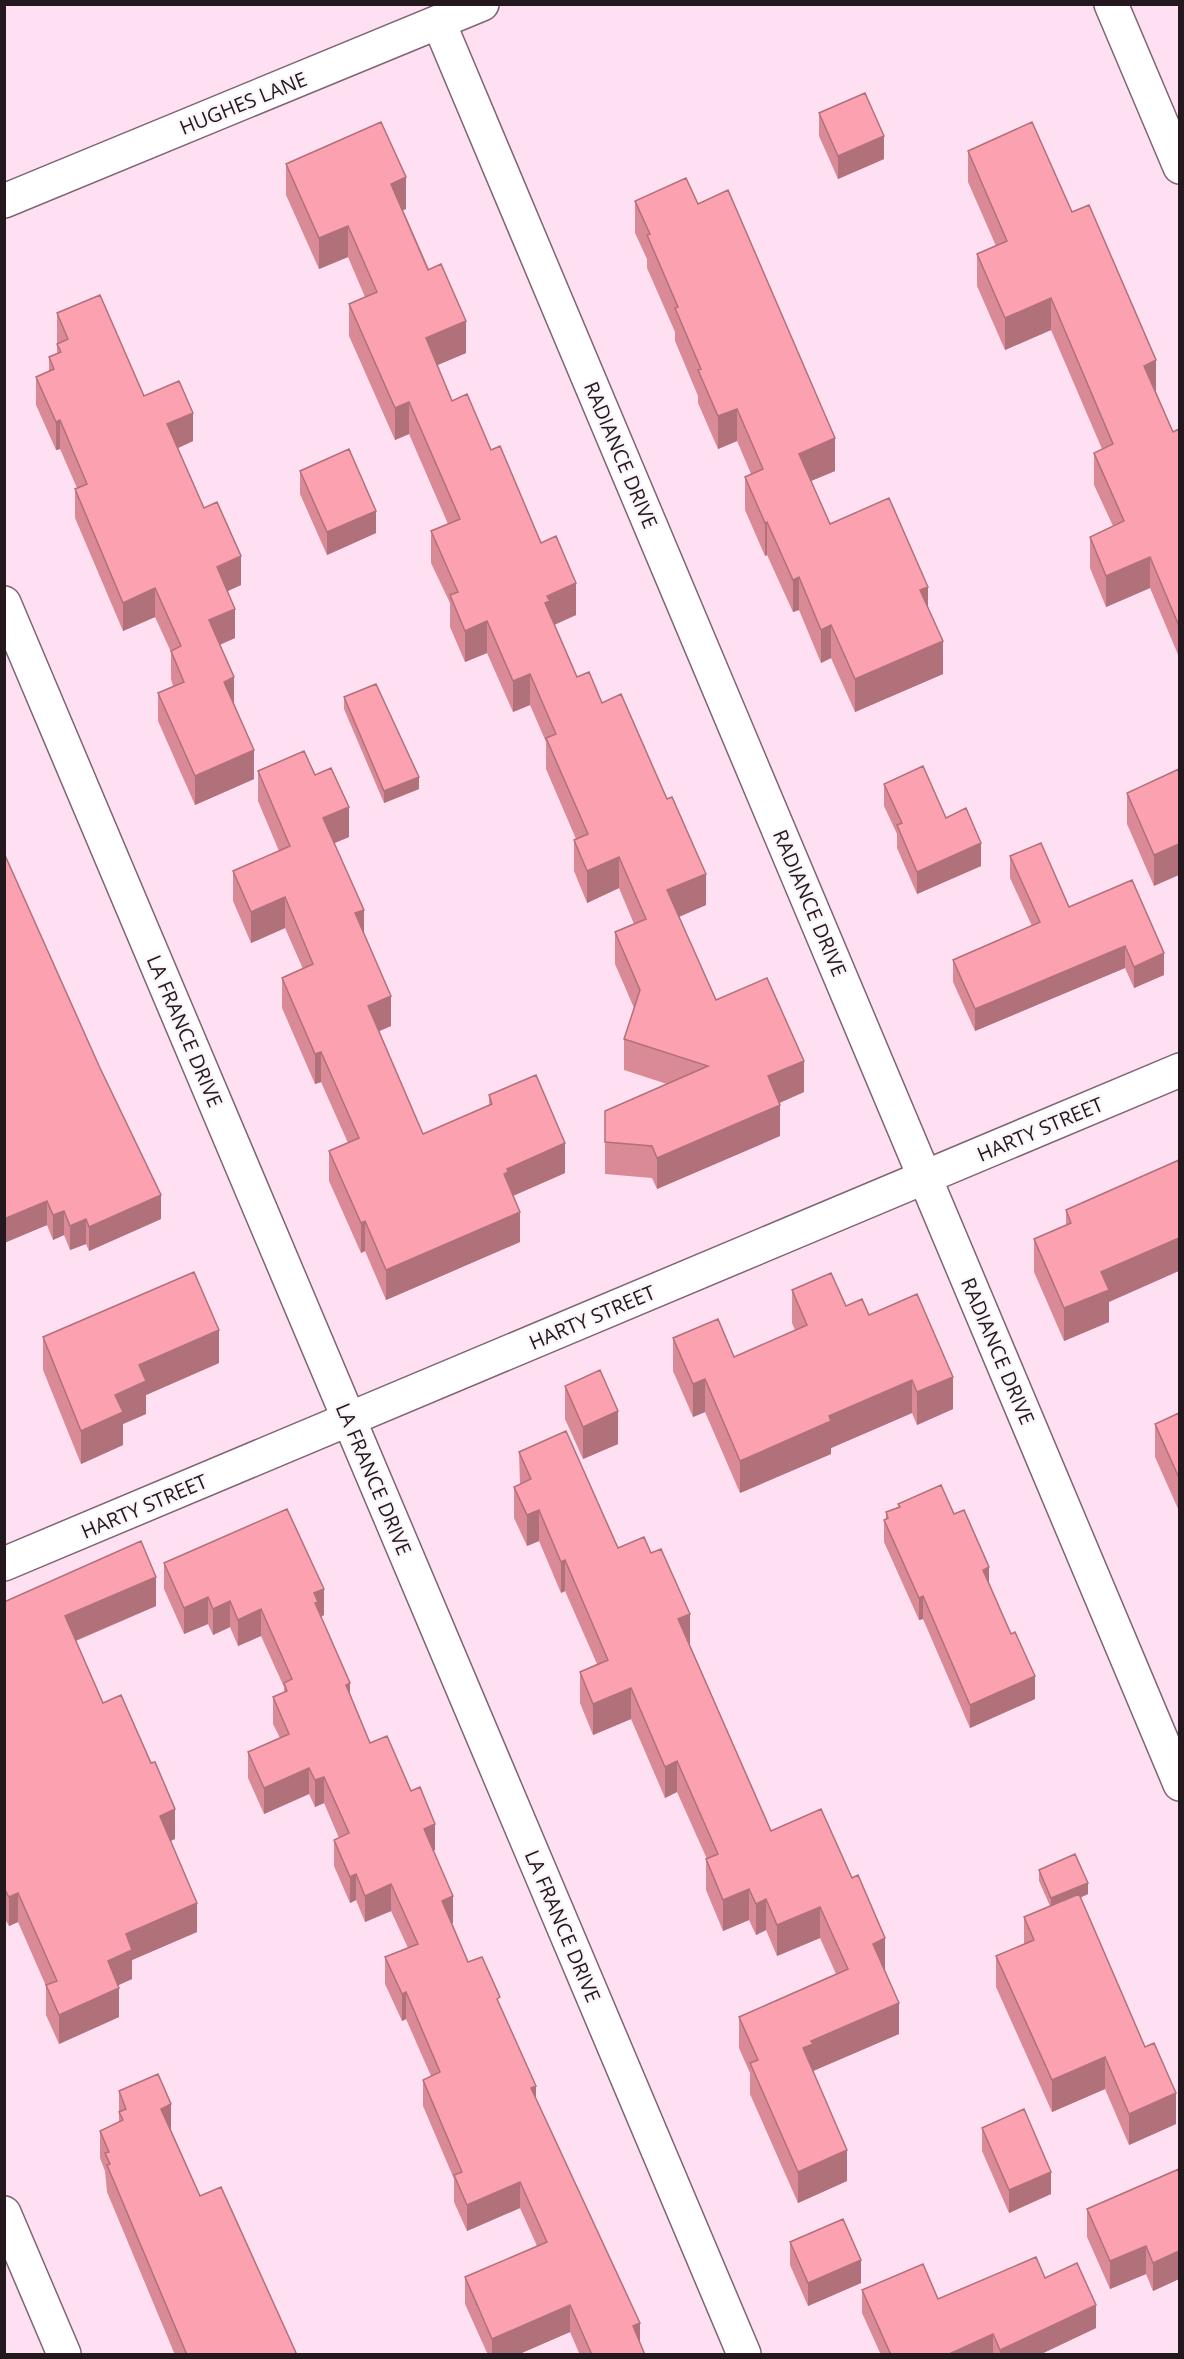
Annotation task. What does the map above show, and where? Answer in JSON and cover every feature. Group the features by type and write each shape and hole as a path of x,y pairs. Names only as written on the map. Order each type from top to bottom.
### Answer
{"street":[{"name":"HUGHES LANE","path":"4,201 482,4"},
{"path":"1111,4 1179,167"},
{"name":"RADIANCE DRIVE","path":"439,23 1179,1784"},
{"name":"LA FRANCE DRIVE","path":"4,603 744,2355"},
{"name":"HARTY STREET","path":"4,1564 1179,1070"},
{"path":"4,2212 64,2355"}],"building":[{"path":"865,93 884,136 838,156 819,113"},
{"path":"381,122 406,177 391,184 428,270 441,264 466,321 426,338 452,401 467,394 491,450 500,446 541,543 556,536 576,583 547,596 550,601 545,603 577,677 589,672 602,703 621,694 667,799 672,797 706,874 667,890 716,1000 767,978 804,1061 768,1076 780,1105 657,1158 652,1146 605,1142 605,1111 708,1066 624,1039 640,990 615,932 646,919 619,857 587,871 574,840 588,834 546,738 556,734 530,674 513,681 487,621 465,631 450,595 458,592 431,531 460,519 409,402 395,408 349,304 377,292 348,226 319,238 286,164"},
{"path":"1032,122 1072,212 1089,205 1156,360 1144,366 1173,432 1179,429 1179,626 1150,557 1106,576 1090,537 1124,521 1094,453 1113,444 1051,298 1005,318 977,254 1007,241 968,151"},
{"path":"686,178 698,204 728,190 835,438 799,454 830,524 889,498 928,587 920,590 943,641 855,679 831,625 821,630 799,577 793,580 745,477 763,469 737,409 718,416 675,308 678,307 647,235 650,234 635,201"},
{"path":"100,295 144,396 179,381 193,413 167,424 204,508 217,502 241,556 217,567 235,609 209,620 234,677 224,682 254,750 195,776 158,693 184,682 171,651 181,646 155,588 123,603 75,489 87,484 60,420 56,422 36,377 54,369 49,357 61,352 57,344 68,339 57,313"},
{"path":"349,449 376,511 327,532 300,471"},
{"path":"376,684 419,777 384,791 344,697"},
{"path":"304,751 315,775 331,768 349,807 323,818 364,910 355,913 391,996 368,1006 423,1134 492,1104 489,1095 536,1075 565,1143 507,1169 508,1172 504,1174 520,1212 386,1270 365,1221 361,1223 329,1151 359,1138 321,1052 315,1054 282,978 313,964 285,897 251,912 233,871 290,846 258,771"},
{"path":"923,766 946,818 966,808 981,843 917,872 897,825 902,823 884,784"},
{"path":"1179,769 1179,844 1154,855 1127,793"},
{"path":"1041,843 1069,907 1132,880 1164,953 1134,967 1125,946 975,1009 953,960 1040,922 1010,856"},
{"path":"4,853 100,1068 161,1195 89,1227 86,1219 70,1226 64,1211 53,1215 47,1201 4,1219"},
{"path":"1179,1160 1179,1238 1101,1272 1109,1290 1064,1308 1034,1239 1071,1223 1066,1210"},
{"path":"194,1272 219,1330 139,1365 146,1381 115,1395 123,1412 81,1431 43,1337"},
{"path":"831,1273 846,1306 862,1299 869,1315 917,1294 953,1377 917,1392 912,1380 829,1416 831,1421 740,1461 705,1379 693,1384 673,1338 718,1319 734,1357 807,1325 792,1290"},
{"path":"600,1370 618,1411 583,1427 565,1386"},
{"path":"1179,1413 1179,1478 1155,1424"},
{"path":"566,1431 618,1548 644,1537 651,1553 661,1549 690,1614 678,1619 771,1831 821,1809 852,1878 858,1875 885,1938 873,1944 899,2003 811,2041 813,2044 803,2048 847,2150 798,2172 750,2063 758,2060 739,2017 848,1969 820,1907 777,1925 766,1899 756,1904 749,1889 723,1900 706,1859 718,1854 677,1761 665,1767 631,1688 593,1704 580,1672 608,1660 565,1560 561,1562 539,1510 527,1515 514,1487 531,1479 519,1452"},
{"path":"941,1485 954,1514 964,1510 989,1567 983,1570 1011,1634 1015,1632 1035,1676 970,1705 923,1596 919,1598 884,1520 888,1518 886,1512 900,1507 898,1504"},
{"path":"287,1509 324,1589 314,1593 318,1602 315,1603 350,1683 346,1685 370,1743 387,1736 411,1791 420,1787 435,1824 424,1829 453,1896 442,1901 468,1962 482,1957 500,1997 497,1999 536,2086 531,2088 640,2323 633,2326 645,2355 592,2355 570,2305 492,2339 465,2277 547,2242 520,2182 467,2205 454,2175 462,2172 423,2080 440,2072 406,1992 402,1994 385,1957 418,1944 391,1884 365,1896 356,1874 350,1877 334,1840 349,1833 324,1777 315,1780 309,1768 264,1788 248,1752 289,1734 273,1697 287,1691 284,1683 292,1679 261,1609 238,1620 230,1601 213,1609 208,1597 184,1608 164,1563"},
{"path":"141,1541 156,1577 65,1616 103,1703 121,1695 151,1763 155,1762 175,1809 160,1816 197,1903 126,1934 132,1950 108,1961 119,1988 59,2015 46,1985 57,1981 18,1893 9,1897 4,1888 4,1602"},
{"path":"1075,1854 1088,1883 1051,1898 1039,1870"},
{"path":"1079,1894 1145,2047 1154,2043 1176,2093 1129,2114 1105,2057 1052,2080 996,1956 1034,1940 1024,1917"},
{"path":"158,2074 171,2104 161,2109 200,2196 221,2187 297,2355 187,2355 107,2165 110,2164 105,2153 109,2152 100,2131 123,2120 119,2112 126,2109 119,2091"},
{"path":"1024,2109 1051,2172 1009,2190 982,2128"},
{"path":"1179,2169 1179,2251 1153,2263 1146,2246 1110,2261 1087,2209"},
{"path":"843,2219 861,2260 808,2283 790,2242"},
{"path":"1036,2257 1045,2278 1077,2263 1096,2305 1000,2350 993,2334 947,2355 891,2355 862,2290 923,2264 938,2299"}]}
